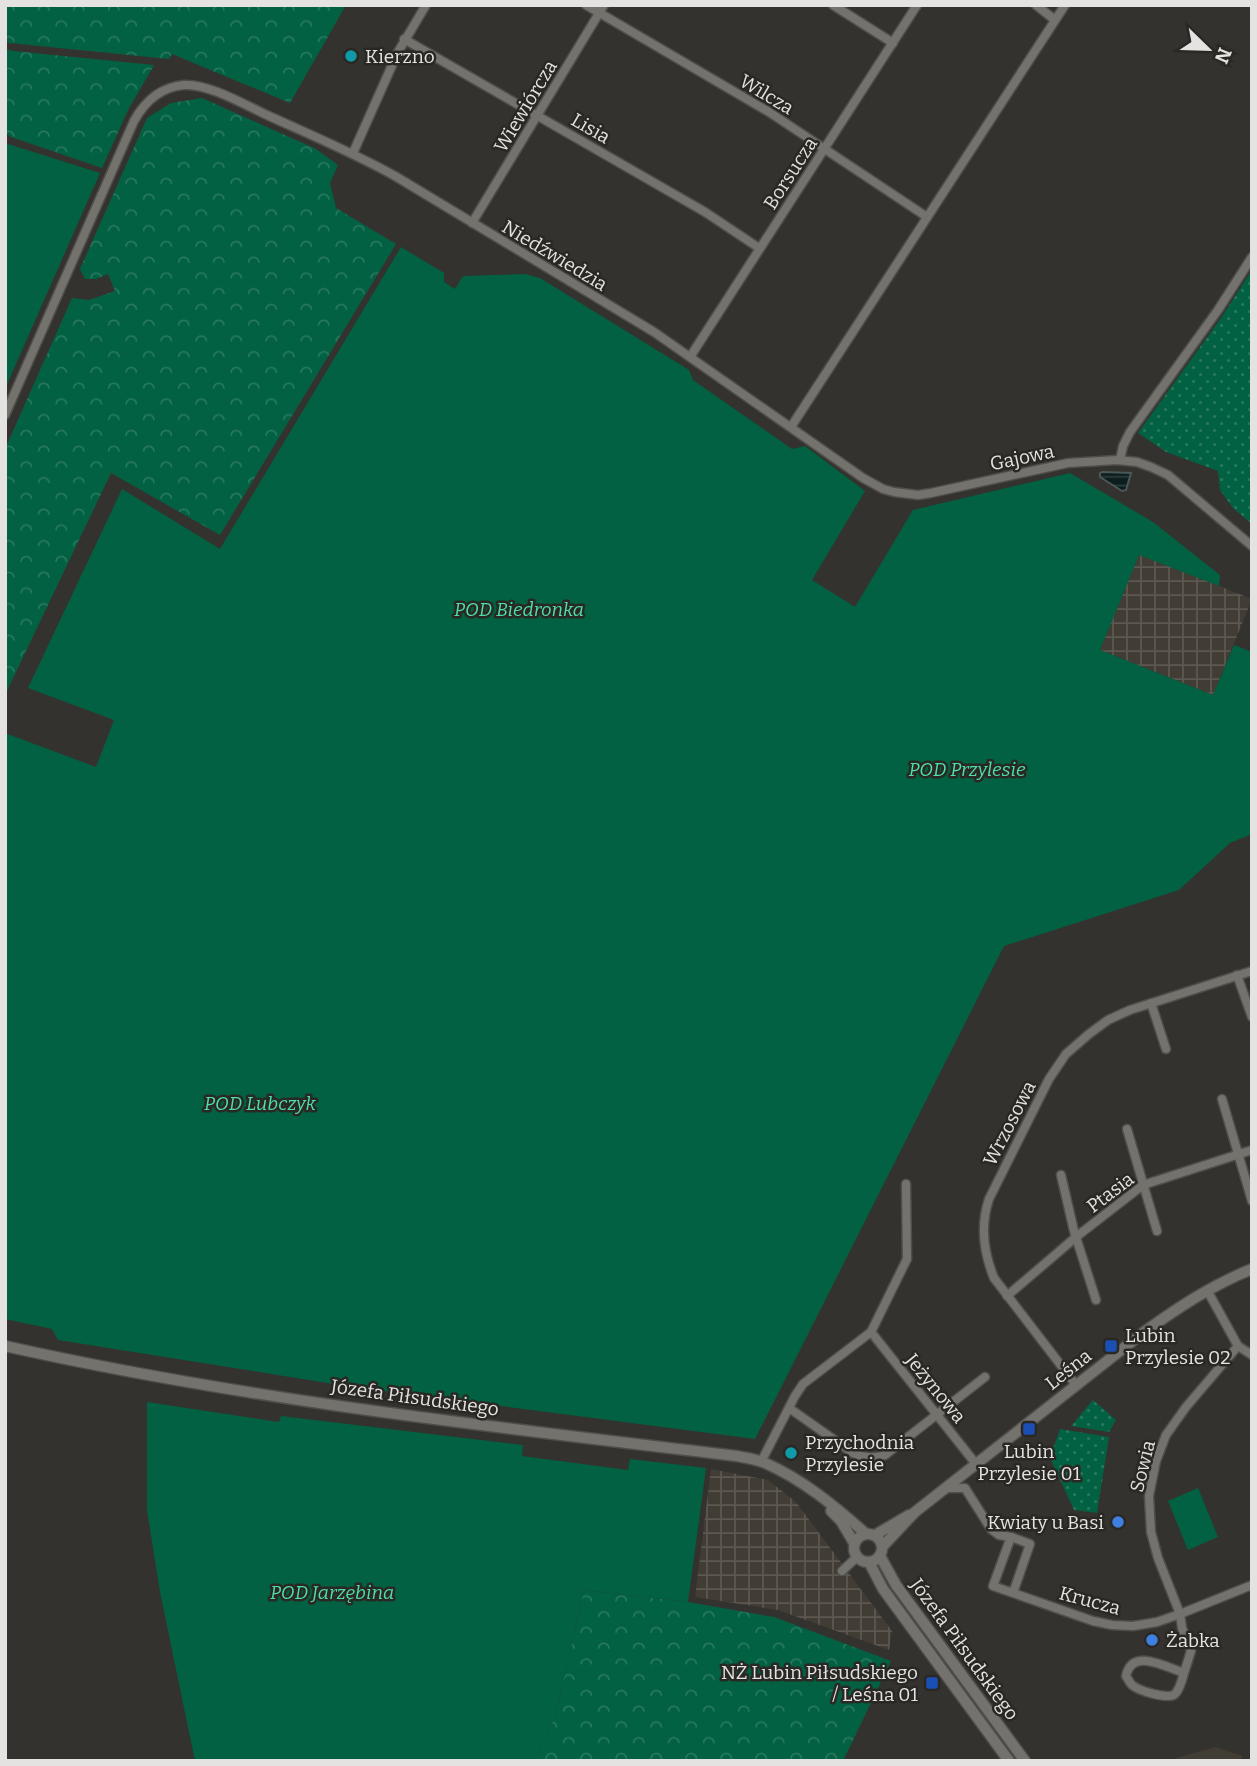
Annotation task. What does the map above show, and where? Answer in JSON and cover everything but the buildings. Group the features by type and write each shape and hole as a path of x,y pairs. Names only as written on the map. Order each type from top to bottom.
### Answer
{"street":[{"path":"353,153 404,39 426,5"},
{"name":"Wilcza","path":"586,5 601,9 769,112 927,217"},
{"path":"833,5 892,43"},
{"name":"Borsucza","path":"690,357 917,5"},
{"path":"1036,5 1055,20"},
{"path":"791,427 1065,5"},
{"name":"Wiewiórcza","path":"472,223 601,9"},
{"name":"Lisia","path":"404,39 705,212 760,248"},
{"name":"Niedźwiedzia","path":"5,415 141,108 159,92 184,85 205,87 353,153 395,176 654,332 791,427"},
{"path":"1120,460 1130,432 1212,319 1252,257"},
{"name":"Gajowa","path":"791,427 871,483 905,494 931,494 1069,463 1120,460 1142,463 1168,475 1252,546"},
{"name":"Wrzosowa","path":"1076,1385 994,1278 984,1248 984,1217 994,1186 1049,1079 1066,1054 1089,1034 1108,1020 1151,1003 1252,971"},
{"path":"1237,975 1252,1017"},
{"path":"1151,1003 1166,1049"},
{"path":"1222,1099 1252,1201"},
{"path":"1127,1129 1157,1231"},
{"name":"Ptasia","path":"1007,1296 1143,1185 1252,1150"},
{"path":"1060,1175 1096,1300"},
{"path":"761,1462 803,1384 871,1332 907,1259 906,1184"},
{"name":"Leśna","path":"881,1551 915,1512 1076,1385 1178,1308 1207,1290 1252,1269"},
{"path":"1207,1290 1238,1346 1252,1355"},
{"name":"Jeżynowa","path":"871,1332 976,1464"},
{"name":"Józefa Piłsudskiego","path":"5,1346 116,1369 357,1408 737,1456 761,1462 791,1476 870,1534"},
{"name":"Sowia","path":"1180,1614 1151,1532 1149,1496 1156,1461 1166,1435 1238,1346"},
{"path":"789,1408 853,1453 861,1457 877,1458 885,1455 985,1377"},
{"path":"945,1488 965,1488 991,1529 999,1535 1030,1544 1013,1593"},
{"name":"Józefa Piłsudskiego","path":"814,1492 841,1521 855,1544"},
{"name":"Leśna","path":"870,1534 915,1512"},
{"path":"870,1534 881,1541 881,1551 877,1559 869,1562 861,1560 854,1548 859,1537 870,1534"},
{"name":"Krucza","path":"1011,1537 993,1586 1093,1621 1112,1625 1133,1626 1157,1622 1252,1585"},
{"name":"Józefa Piłsudskiego","path":"881,1551 896,1585 1025,1761"},
{"path":"842,1571 858,1557"},
{"name":"Józefa Piłsudskiego","path":"869,1562 883,1589 1009,1761"},
{"path":"1180,1614 1191,1651 1184,1673 1178,1691 1167,1698 1139,1689 1131,1684 1126,1676 1133,1662 1142,1659 1184,1673"}],"shaded area":[{"path":"1102,472 1131,473 1126,490 1122,491 1100,477"},
{"path":"1139,554 1252,599 1213,695 1100,650"},
{"path":"711,1469 768,1480 796,1502 892,1631 889,1650 778,1610 695,1597"},
{"path":"1216,1747 1242,1756 1241,1761 1175,1761 1176,1758"}],"green space":[{"path":"5,5 346,5 290,103 172,54 169,59 5,42"},
{"path":"5,49 154,65 128,110 102,168 5,133"},
{"path":"202,98 316,149 338,165 330,183 336,208 396,244 220,535 111,473 5,695 5,449 72,298 89,300 115,291 108,274 96,279 85,279 80,269 147,118 171,103"},
{"path":"5,143 100,173 5,389"},
{"path":"401,247 444,273 444,282 455,289 463,276 525,274 540,278 689,370 693,380 792,449 805,446 865,491 812,580 855,607 913,510 1070,473 1153,522 1220,575 1219,586 1139,555 1100,650 1213,695 1234,645 1252,652 1252,834 1230,843 1179,890 1004,946 755,1439 353,1387 58,1340 52,1329 5,1319 5,733 96,767 114,720 28,688 122,489 220,549"},
{"path":"1252,270 1252,524 1233,508 1220,490 1218,471 1166,452 1138,433 1221,318"},
{"path":"1093,1400 1116,1420 1109,1432 1071,1426"},
{"name":"POD Jarzębina","path":"147,1402 279,1422 281,1416 523,1445 522,1456 628,1470 630,1459 706,1468 688,1602 584,1590 555,1717 533,1761 195,1761 160,1592 147,1510"},
{"path":"1060,1429 1109,1437 1097,1513 1074,1510 1050,1458"},
{"path":"1198,1488 1218,1537 1188,1550 1168,1501"},
{"path":"584,1590 688,1602 774,1617 891,1661 843,1761 533,1761 555,1717"}],"place":[{"name":"Kierzno","path":"351,56"},
{"name":"Lubin Przylesie 02","path":"1111,1346"},
{"name":"Lubin Przylesie 01","path":"1029,1429"},
{"name":"Przychodnia Przylesie","path":"791,1453"},
{"name":"Kwiaty u Basi","path":"1118,1522"},
{"name":"Żabka","path":"1152,1640"},
{"name":"NŻ Lubin Piłsudskiego / Leśna 01","path":"932,1683"}],"park label":[{"name":"POD Biedronka","path":"519,609"},
{"name":"POD Przylesie","path":"967,769"},
{"name":"POD Lubczyk","path":"260,1103"}]}
